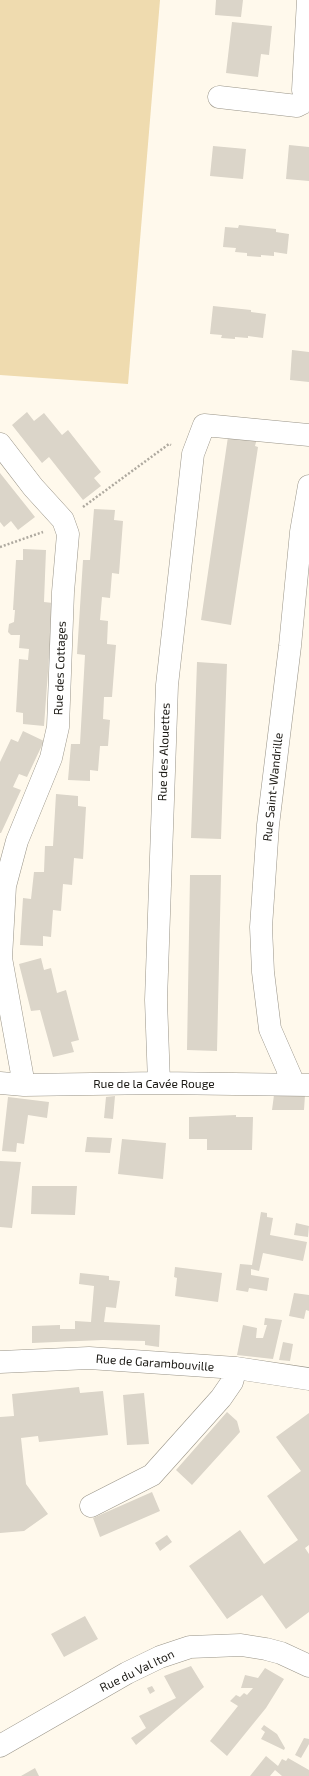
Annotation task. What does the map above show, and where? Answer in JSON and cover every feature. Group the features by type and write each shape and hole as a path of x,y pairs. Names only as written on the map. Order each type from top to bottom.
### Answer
{"street":[{"path":"219,97 297,106 308,102 303,90 308,0"},
{"name":"Rue des Alouettes","path":"159,1083 156,1000 166,684 191,475 196,448 204,425 309,435"},
{"name":"Rue des Cottages","path":"0,444 33,487 63,520 68,534 63,592 58,727 51,758 17,841 4,886 2,907 1,958 24,1085"},
{"name":"Rue Saint-Wandrille","path":"301,1085 270,1029 263,972 261,927 268,825 290,646 301,532 309,486"},
{"name":"Rue de la Cavée Rouge","path":"0,1083 24,1085 159,1083 301,1085"},
{"name":"Rue de Garambouville","path":"0,1362 89,1358 236,1368 309,1379"},
{"path":"91,1506 152,1475 221,1398 232,1382 236,1368"},
{"name":"Rue du Val Iton","path":"0,1746 127,1673 160,1657 190,1647 241,1645 281,1653 309,1666"}],"path":[{"path":"0,546 34,536 54,527 169,444 196,448"}],"shaded area":[{"path":"0,0 160,0 128,384 0,375"}],"building":[{"path":"216,0 243,0 241,17 215,15"},
{"path":"232,22 272,26 269,55 261,54 258,77 226,73"},
{"path":"289,145 309,147 309,181 286,179"},
{"path":"213,146 246,149 243,179 210,176"},
{"path":"239,225 276,229 276,232 289,234 287,254 274,252 274,256 247,256 247,253 235,252 236,248 223,247 225,227 238,228"},
{"path":"213,306 251,310 251,312 266,314 263,338 248,336 248,338 235,337 235,339 221,338 222,335 210,334"},
{"path":"292,350 309,352 309,382 290,380"},
{"path":"27,412 34,421 44,413 62,435 68,430 101,472 94,478 101,486 83,500 49,457 42,463 12,425"},
{"path":"229,430 258,434 255,446 258,447 231,625 201,620"},
{"path":"0,473 35,517 18,530 11,521 4,527 0,522"},
{"path":"94,509 115,510 114,520 123,521 119,574 112,573 110,598 102,597 100,620 108,621 107,644 116,645 112,697 104,697 103,719 110,720 108,746 100,746 98,771 90,770 90,781 68,780 71,744 80,744 85,655 77,654 83,560 90,560"},
{"path":"23,549 46,550 44,602 53,603 44,726 23,724 23,713 16,712 19,659 28,660 29,649 19,648 20,635 11,635 8,632 9,624 14,622 15,610 13,610 16,560 23,560"},
{"path":"197,662 227,664 221,839 191,838"},
{"path":"23,731 44,741 27,777 19,774 13,787 21,790 0,833 0,762 11,739 18,742"},
{"path":"56,794 78,796 78,806 86,807 83,859 74,858 72,885 63,884 61,911 53,910 51,937 43,936 43,946 20,945 23,898 31,899 34,872 44,872 45,846 53,846"},
{"path":"190,875 221,875 217,1051 187,1050"},
{"path":"41,958 44,970 51,968 57,993 66,990 79,1040 71,1042 74,1052 53,1057 40,1010 31,1011 19,964"},
{"path":"274,1095 305,1095 304,1110 272,1110"},
{"path":"115,1096 113,1119 104,1118 106,1097"},
{"path":"8,1097 49,1102 47,1118 28,1115 24,1144 17,1143 16,1152 2,1151"},
{"path":"236,1115 236,1117 253,1117 252,1150 207,1150 207,1139 189,1139 189,1117"},
{"path":"87,1137 112,1138 110,1153 85,1152"},
{"path":"122,1139 166,1143 163,1179 118,1174"},
{"path":"0,1161 21,1162 12,1228 0,1227"},
{"path":"32,1186 77,1186 75,1215 31,1214"},
{"path":"261,1212 267,1213 267,1217 273,1218 270,1235 307,1242 303,1261 263,1253 259,1271 251,1269 251,1275 269,1278 267,1291 249,1288 248,1292 236,1290 240,1264 252,1265"},
{"path":"296,1223 309,1226 308,1237 294,1235"},
{"path":"175,1267 222,1273 218,1302 175,1296 177,1278 174,1277"},
{"path":"80,1273 109,1276 109,1280 120,1281 116,1308 106,1307 104,1322 160,1325 159,1347 145,1345 145,1341 103,1340 32,1343 32,1326 60,1325 60,1329 75,1329 75,1321 91,1322 94,1286 79,1284"},
{"path":"294,1293 309,1295 309,1311 306,1310 304,1319 289,1316"},
{"path":"265,1318 282,1320 273,1359 237,1355 243,1325 257,1328 256,1338 263,1338 267,1325 264,1325"},
{"path":"283,1342 293,1344 290,1361 279,1360"},
{"path":"79,1387 80,1393 103,1391 108,1435 39,1442 38,1436 21,1438 26,1484 48,1514 24,1531 0,1533 0,1417 14,1416 12,1394"},
{"path":"144,1393 149,1444 127,1445 123,1395"},
{"path":"227,1412 237,1421 240,1432 192,1485 176,1470"},
{"path":"309,1413 309,1545 305,1548 309,1554 309,1612 286,1629 262,1595 227,1619 189,1566 240,1530 264,1564 298,1540 267,1496 301,1471 276,1437"},
{"path":"152,1492 160,1511 100,1537 93,1518"},
{"path":"167,1535 172,1542 160,1551 155,1543"},
{"path":"85,1616 98,1639 64,1657 51,1634"},
{"path":"191,1666 204,1687 136,1745 131,1738 146,1728 139,1716 176,1698 164,1676"},
{"path":"265,1668 284,1679 266,1708 227,1756 210,1741 238,1706 230,1701 236,1695 240,1697 244,1693 247,1695 253,1688 241,1688 245,1675 258,1678"},
{"path":"152,1686 155,1691 150,1694 147,1688"},
{"path":"264,1725 277,1734 285,1748 284,1750 261,1739 265,1732 261,1729"},
{"path":"304,1738 309,1739 309,1744 301,1758 295,1755"},
{"path":"266,1756 278,1766 282,1759 286,1761 288,1758 309,1770 309,1776 282,1776 275,1770 270,1776 250,1776"},
{"path":"35,1768 39,1776 21,1776"}]}
